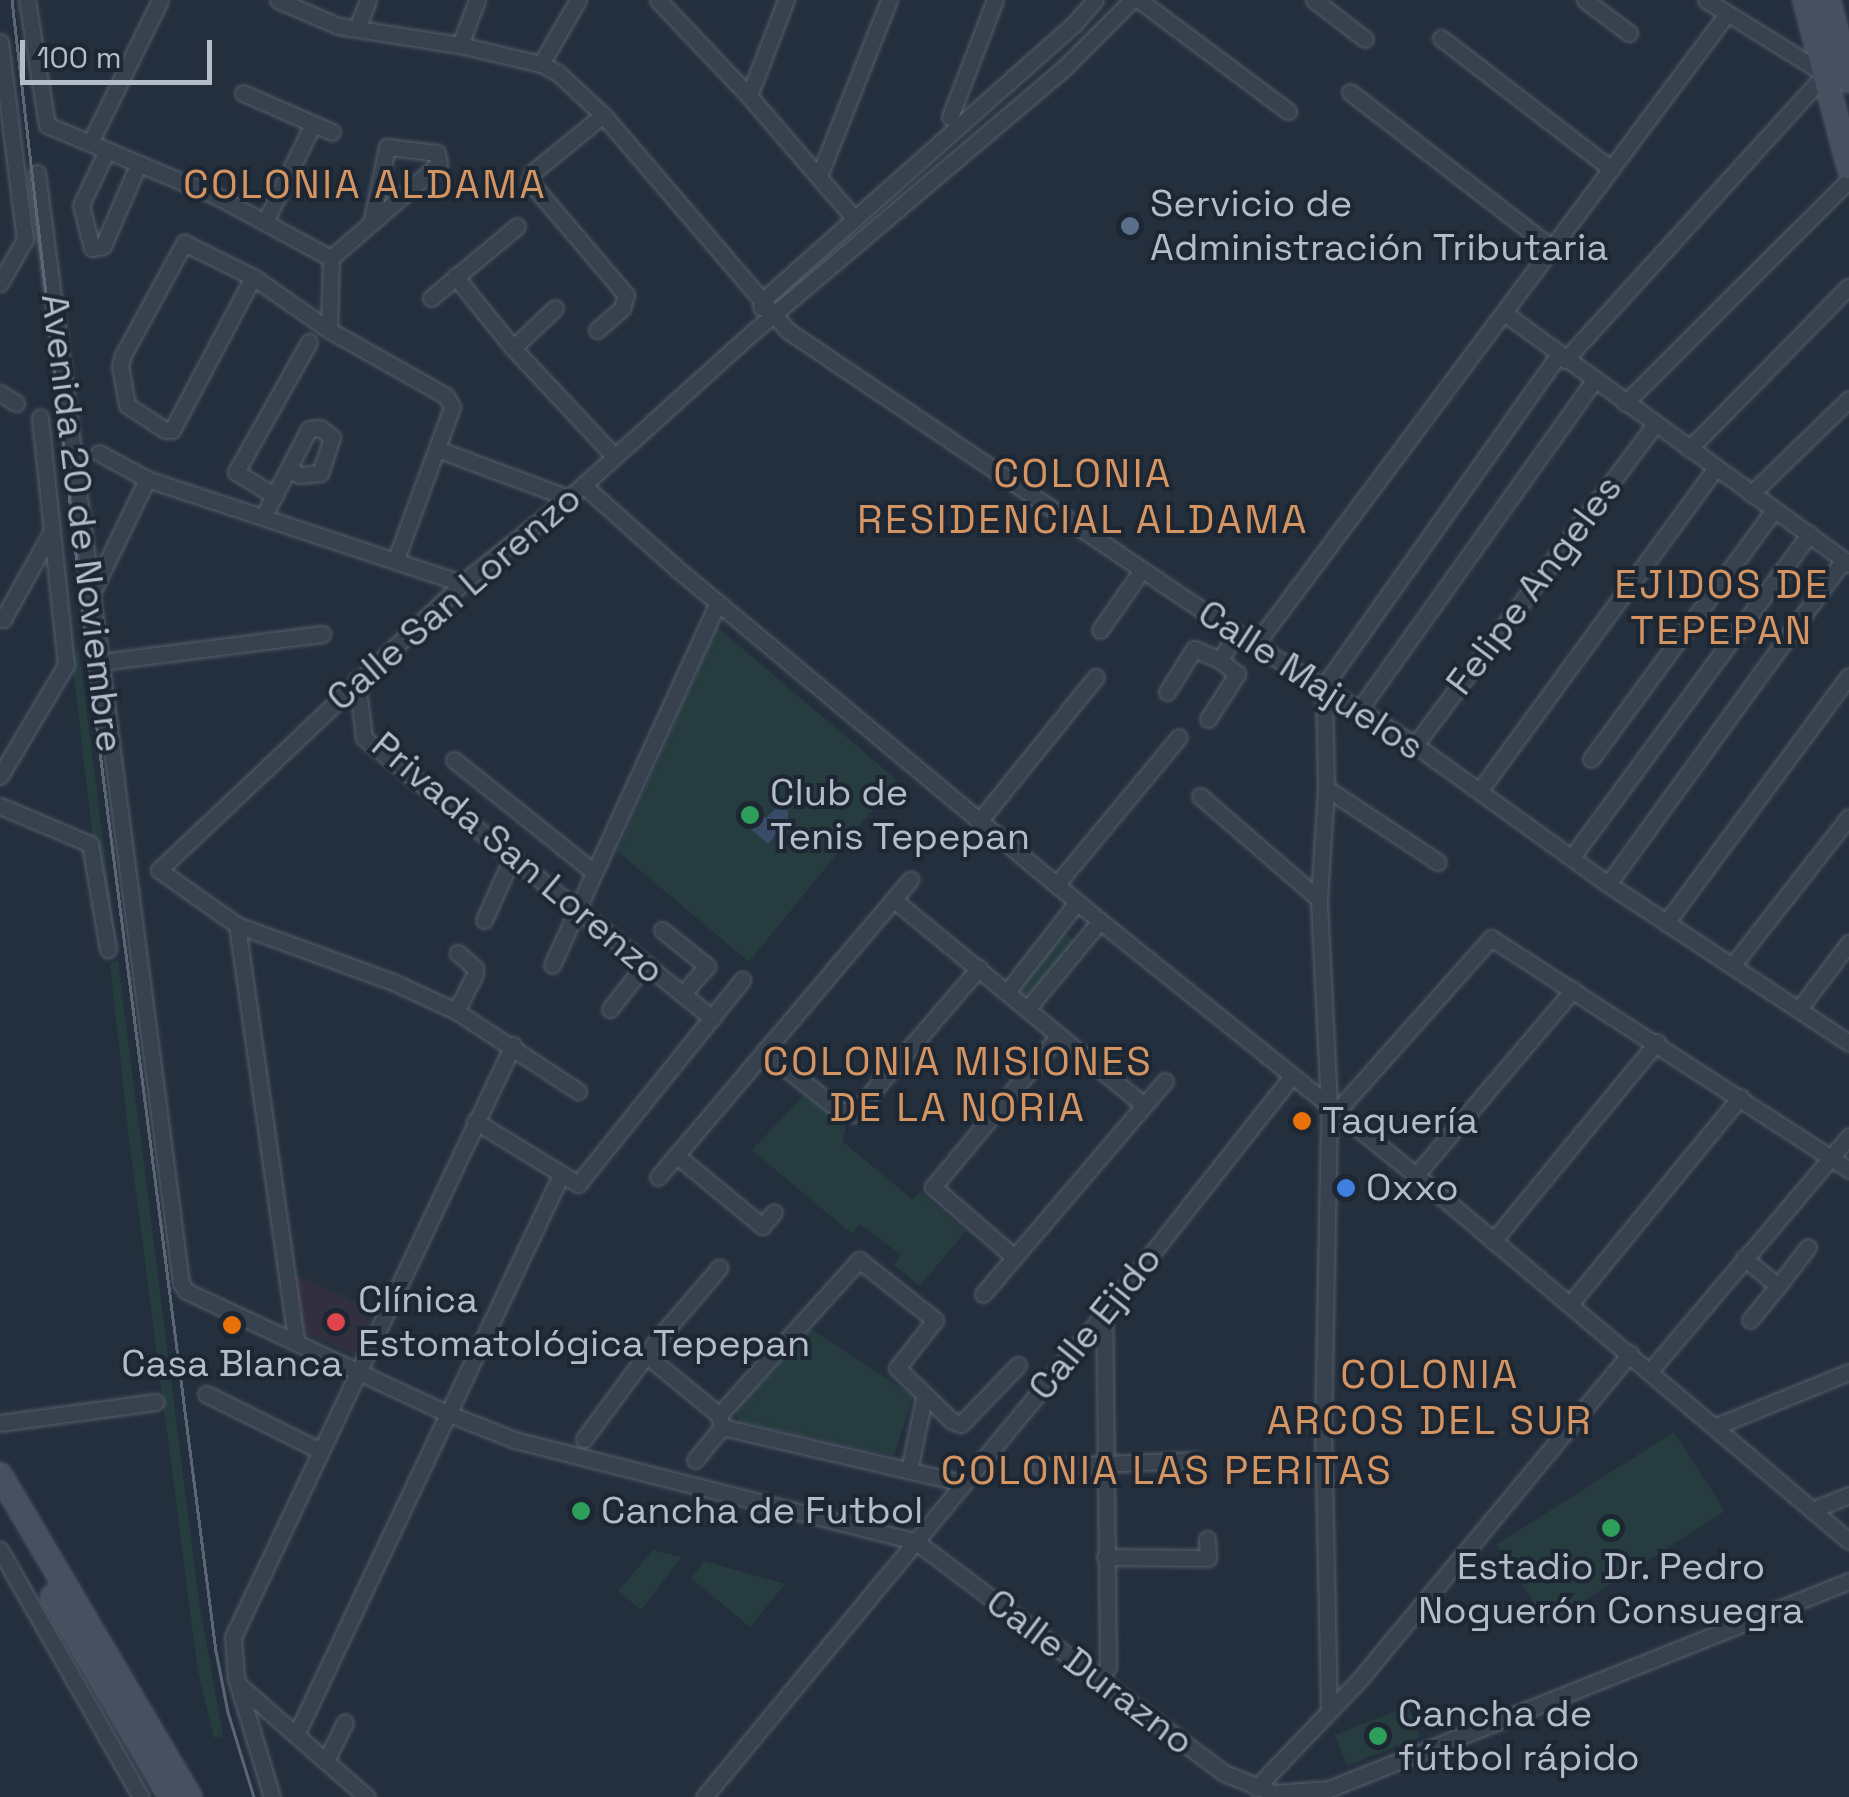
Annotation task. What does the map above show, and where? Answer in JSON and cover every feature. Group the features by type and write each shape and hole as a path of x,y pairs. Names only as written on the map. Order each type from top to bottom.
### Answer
{"main road":[{"path":"1805,0 1849,168"},
{"path":"1828,0 1849,80"},
{"path":"0,1475 190,1797"},
{"path":"0,1501 171,1797"}],"street":[{"path":"27,0 47,125 266,220 331,258"},
{"path":"90,142 160,0"},
{"path":"278,0 321,21 460,44 541,64 578,0"},
{"path":"358,26 368,0"},
{"path":"460,44 477,0"},
{"path":"658,0 678,7 854,217"},
{"path":"749,96 786,0"},
{"path":"818,176 890,0"},
{"path":"950,118 995,0"},
{"path":"754,331 763,300 1074,24 1096,0"},
{"path":"1136,0 1288,111"},
{"name":"Calle San Lorenzo","path":"159,870 462,583 569,498 754,331 1065,67 1136,0"},
{"path":"1314,0 1365,39"},
{"path":"1585,0 1629,33"},
{"path":"1328,1712 1323,1429 1333,1109 1319,899 1326,788 1324,686 1562,357 1824,74 1706,0"},
{"path":"1834,26 1849,7"},
{"path":"1255,645 1726,15"},
{"path":"1440,38 1612,169"},
{"path":"0,42 4,101 25,239 0,283"},
{"name":"Calle Majuelos","path":"541,64 575,86 603,115 787,330 1236,633 1415,745 1608,884 1849,1043"},
{"path":"1350,92 1552,248"},
{"path":"244,93 332,132"},
{"path":"1832,103 1849,121"},
{"path":"597,330 622,308 626,295 530,182 533,172 603,115"},
{"path":"266,220 313,124"},
{"path":"329,330 331,258 439,164 436,153 388,148 372,219"},
{"path":"107,150 82,205 92,248 103,246 138,163"},
{"name":"Avenida 20 de Noviembre","path":"37,174 180,1283 194,1296 296,1342"},
{"path":"1626,403 1849,180"},
{"path":"431,298 517,226"},
{"path":"253,278 172,430 165,430 127,404 120,366 123,356 184,243 253,278 329,330 450,400 452,407 396,559"},
{"path":"455,276 513,348 614,456"},
{"path":"1689,450 1849,286"},
{"path":"513,348 555,308"},
{"path":"1504,314 1846,562 1608,884"},
{"path":"274,496 236,472 309,342"},
{"path":"1360,710 1594,380"},
{"path":"0,393 16,403"},
{"path":"1751,494 1849,399"},
{"path":"0,776 66,665 40,417"},
{"name":"Felipe Angeles","path":"1415,745 1654,425"},
{"path":"437,449 569,498"},
{"path":"98,453 147,479 462,583"},
{"path":"1480,790 1716,468"},
{"path":"263,517 288,470"},
{"path":"90,598 147,479"},
{"path":"583,485 1077,902 1416,1175 1849,1540"},
{"path":"1591,759 1774,510"},
{"path":"0,617 3,619 52,531"},
{"path":"1572,857 1809,534"},
{"path":"1100,630 1142,570"},
{"path":"552,966 718,602"},
{"path":"1220,660 1236,633"},
{"path":"100,662 322,634"},
{"path":"1167,692 1194,649 1220,660 1236,674 1208,719"},
{"path":"980,820 1096,676"},
{"path":"1666,923 1849,676"},
{"name":"Privada San Lorenzo","path":"357,680 364,738 712,1018"},
{"path":"1056,884 1180,738"},
{"path":"454,760 594,872"},
{"path":"1326,788 1438,862"},
{"path":"1200,796 1319,899"},
{"path":"0,806 90,844 108,949"},
{"path":"1732,966 1849,817"},
{"path":"484,920 512,858"},
{"path":"127,874 159,870 237,925 393,982 456,1011 578,1091"},
{"path":"658,1177 910,880"},
{"path":"894,900 1142,1104"},
{"path":"1007,992 1077,902"},
{"path":"1028,1008 1100,921"},
{"path":"237,925 296,1342 447,1414 514,1440 915,1541"},
{"path":"662,930 707,966 682,994"},
{"path":"1333,1109 1491,938 1657,1042 1849,1170"},
{"path":"1799,1009 1849,943"},
{"path":"456,1011 475,974 475,968 458,952"},
{"path":"610,1009 646,964"},
{"path":"764,1051 839,1110 853,1114 979,968"},
{"path":"475,1121 578,1184 742,980"},
{"path":"1416,1175 1572,990"},
{"path":"1013,1256 933,1187 1059,1035"},
{"path":"1493,1240 1657,1042"},
{"path":"272,1797 232,1656 232,1637 514,1046"},
{"name":"Calle Ejido","path":"704,1797 1104,1314 1291,1077"},
{"path":"983,1294 1142,1104 1165,1082"},
{"path":"1570,1304 1740,1097"},
{"path":"1650,1371 1849,1136"},
{"path":"676,1155 756,1232 774,1212"},
{"path":"296,1735 561,1175"},
{"path":"1750,1320 1808,1247"},
{"path":"1744,1258 1778,1286"},
{"path":"694,1460 720,1420 858,1260 934,1320 896,1368 924,1398 961,1424 1018,1365"},
{"path":"584,1439 646,1355 719,1268"},
{"path":"1100,1678 1108,1667 1104,1314"},
{"path":"1256,1788 1328,1712 1630,1354"},
{"path":"646,1355 720,1420 963,1483"},
{"path":"1714,1426 1849,1372"},
{"path":"206,1394 319,1450"},
{"path":"909,1471 924,1398"},
{"path":"0,1423 156,1402"},
{"path":"1040,1467 1195,1460"},
{"path":"1812,1510 1849,1494"},
{"path":"1105,1557 1208,1558 1208,1538"},
{"name":"Calle Durazno","path":"915,1541 1224,1772 1256,1788 1294,1795 1329,1789 1849,1580"},
{"path":"0,1550 141,1797"},
{"path":"240,1686 367,1797"},
{"path":"326,1761 345,1722"}],"shaded area":[{"name":"Clínica Estomatológica Tepepan","path":"295,1274 375,1311 354,1355 304,1333"}],"green space":[{"name":"Club de Tenis Tepepan","path":"717,627 897,780 749,962 617,851"},
{"path":"79,650 115,935 105,928 92,832 72,658"},
{"path":"1064,932 1075,941 1029,997 1021,997 1020,988"},
{"path":"118,961 200,1608 223,1736 214,1738 198,1672 128,1130 110,963"},
{"path":"805,1094 846,1127 842,1141 912,1199 920,1192 966,1231 920,1286 894,1265 901,1255 860,1224 852,1234 752,1150"},
{"path":"811,1329 913,1396 894,1456 740,1422 734,1410"},
{"name":"Estadio Dr. Pedro Noguerón Consuegra","path":"1674,1432 1725,1511 1548,1624 1496,1545"},
{"path":"653,1550 682,1557 641,1610 618,1591"},
{"path":"704,1561 785,1584 750,1627 691,1578"},
{"name":"Cancha de fútbol rápido","path":"1408,1706 1420,1737 1347,1766 1335,1735"}],"water":[{"path":"751,805 766,818 775,809 788,810 788,819 768,844 739,819"}],"tram line":[{"path":"12,0 89,667 216,1651 228,1712 254,1797"}],"place":[{"name":"Servicio de Administración Tributaria","path":"1130,226"},
{"name":"Club de Tenis Tepepan","path":"750,815"},
{"name":"Taquería","path":"1302,1121"},
{"name":"Oxxo","path":"1346,1188"},
{"name":"Clínica Estomatológica Tepepan","path":"336,1322"},
{"name":"Casa Blanca","path":"232,1325"},
{"name":"Cancha de Futbol","path":"581,1511"},
{"name":"Estadio Dr. Pedro Noguerón Consuegra","path":"1611,1528"},
{"name":"Cancha de fútbol rápido","path":"1378,1736"}],"district":[{"name":"COLONIA ALDAMA","path":"365,185"},
{"name":"COLONIA RESIDENCIAL ALDAMA","path":"1083,497"},
{"name":"EJIDOS DE TEPEPAN","path":"1722,608"},
{"name":"COLONIA MISIONES DE LA NORIA","path":"958,1085"},
{"name":"COLONIA ARCOS DEL SUR","path":"1430,1398"},
{"name":"COLONIA LAS PERITAS","path":"1167,1471"}]}
